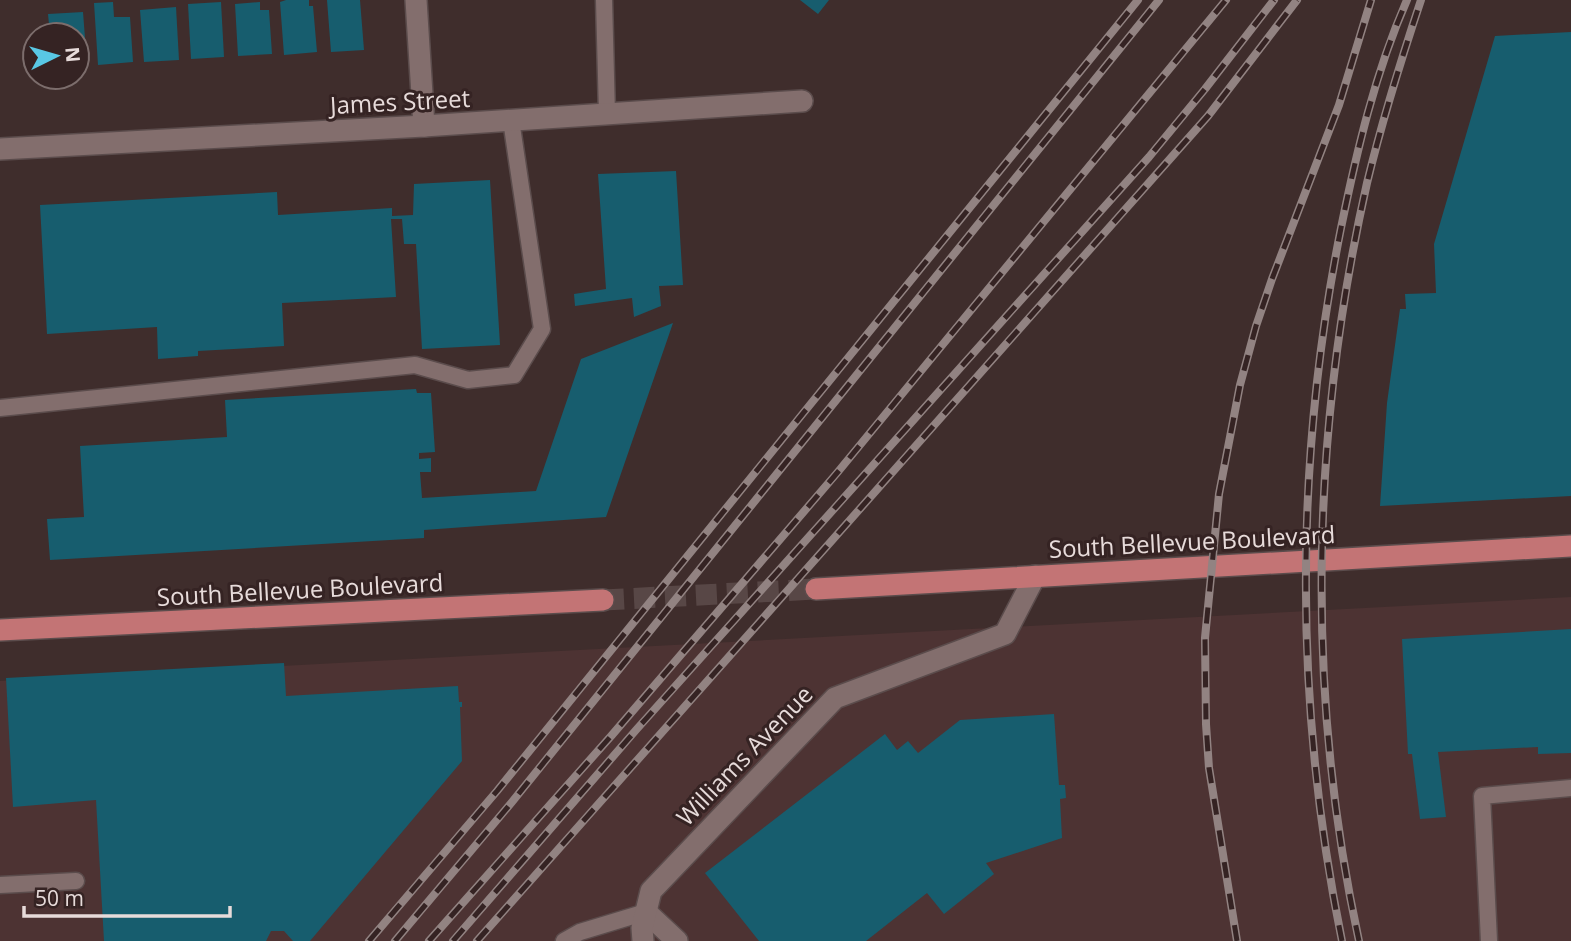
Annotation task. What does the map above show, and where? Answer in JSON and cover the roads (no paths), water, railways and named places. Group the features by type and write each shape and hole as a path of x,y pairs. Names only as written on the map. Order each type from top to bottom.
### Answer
{"main road":[{"name":"South Bellevue Boulevard","path":"816,589 1571,547"},
{"name":"South Bellevue Boulevard","path":"0,630 603,600"}],"street":[{"path":"416,0 424,126"},
{"name":"James Street","path":"0,149 424,126 802,101"},
{"name":"Williams Avenue","path":"643,941 642,928 651,891 835,698 1005,634 1035,576"},
{"path":"646,912 677,941"}],"lane":[{"path":"604,0 607,114"},
{"path":"0,408 415,365 467,380 514,376 542,329 511,120"},
{"path":"1489,941 1482,796 1571,788"},
{"path":"0,885 76,881"},
{"path":"564,941 580,932 646,912"}],"tunnel":[{"path":"603,600 816,589"}],"railway":[{"path":"369,941 497,791 1138,0"},
{"path":"395,941 512,802 1159,0"},
{"path":"429,941 612,735 837,473 1226,0"},
{"path":"453,941 636,730 1149,157 1274,0"},
{"path":"477,941 1208,116 1297,0"},
{"path":"1237,941 1209,768 1206,724 1205,638 1219,494 1240,385 1256,326 1339,105 1371,0"},
{"path":"1342,941 1326,853 1308,674 1308,495 1326,316 1341,228 1368,112 1385,55 1407,0"},
{"path":"1359,941 1342,847 1330,752 1323,657 1322,562 1326,466 1348,277 1367,183 1421,0"}]}
